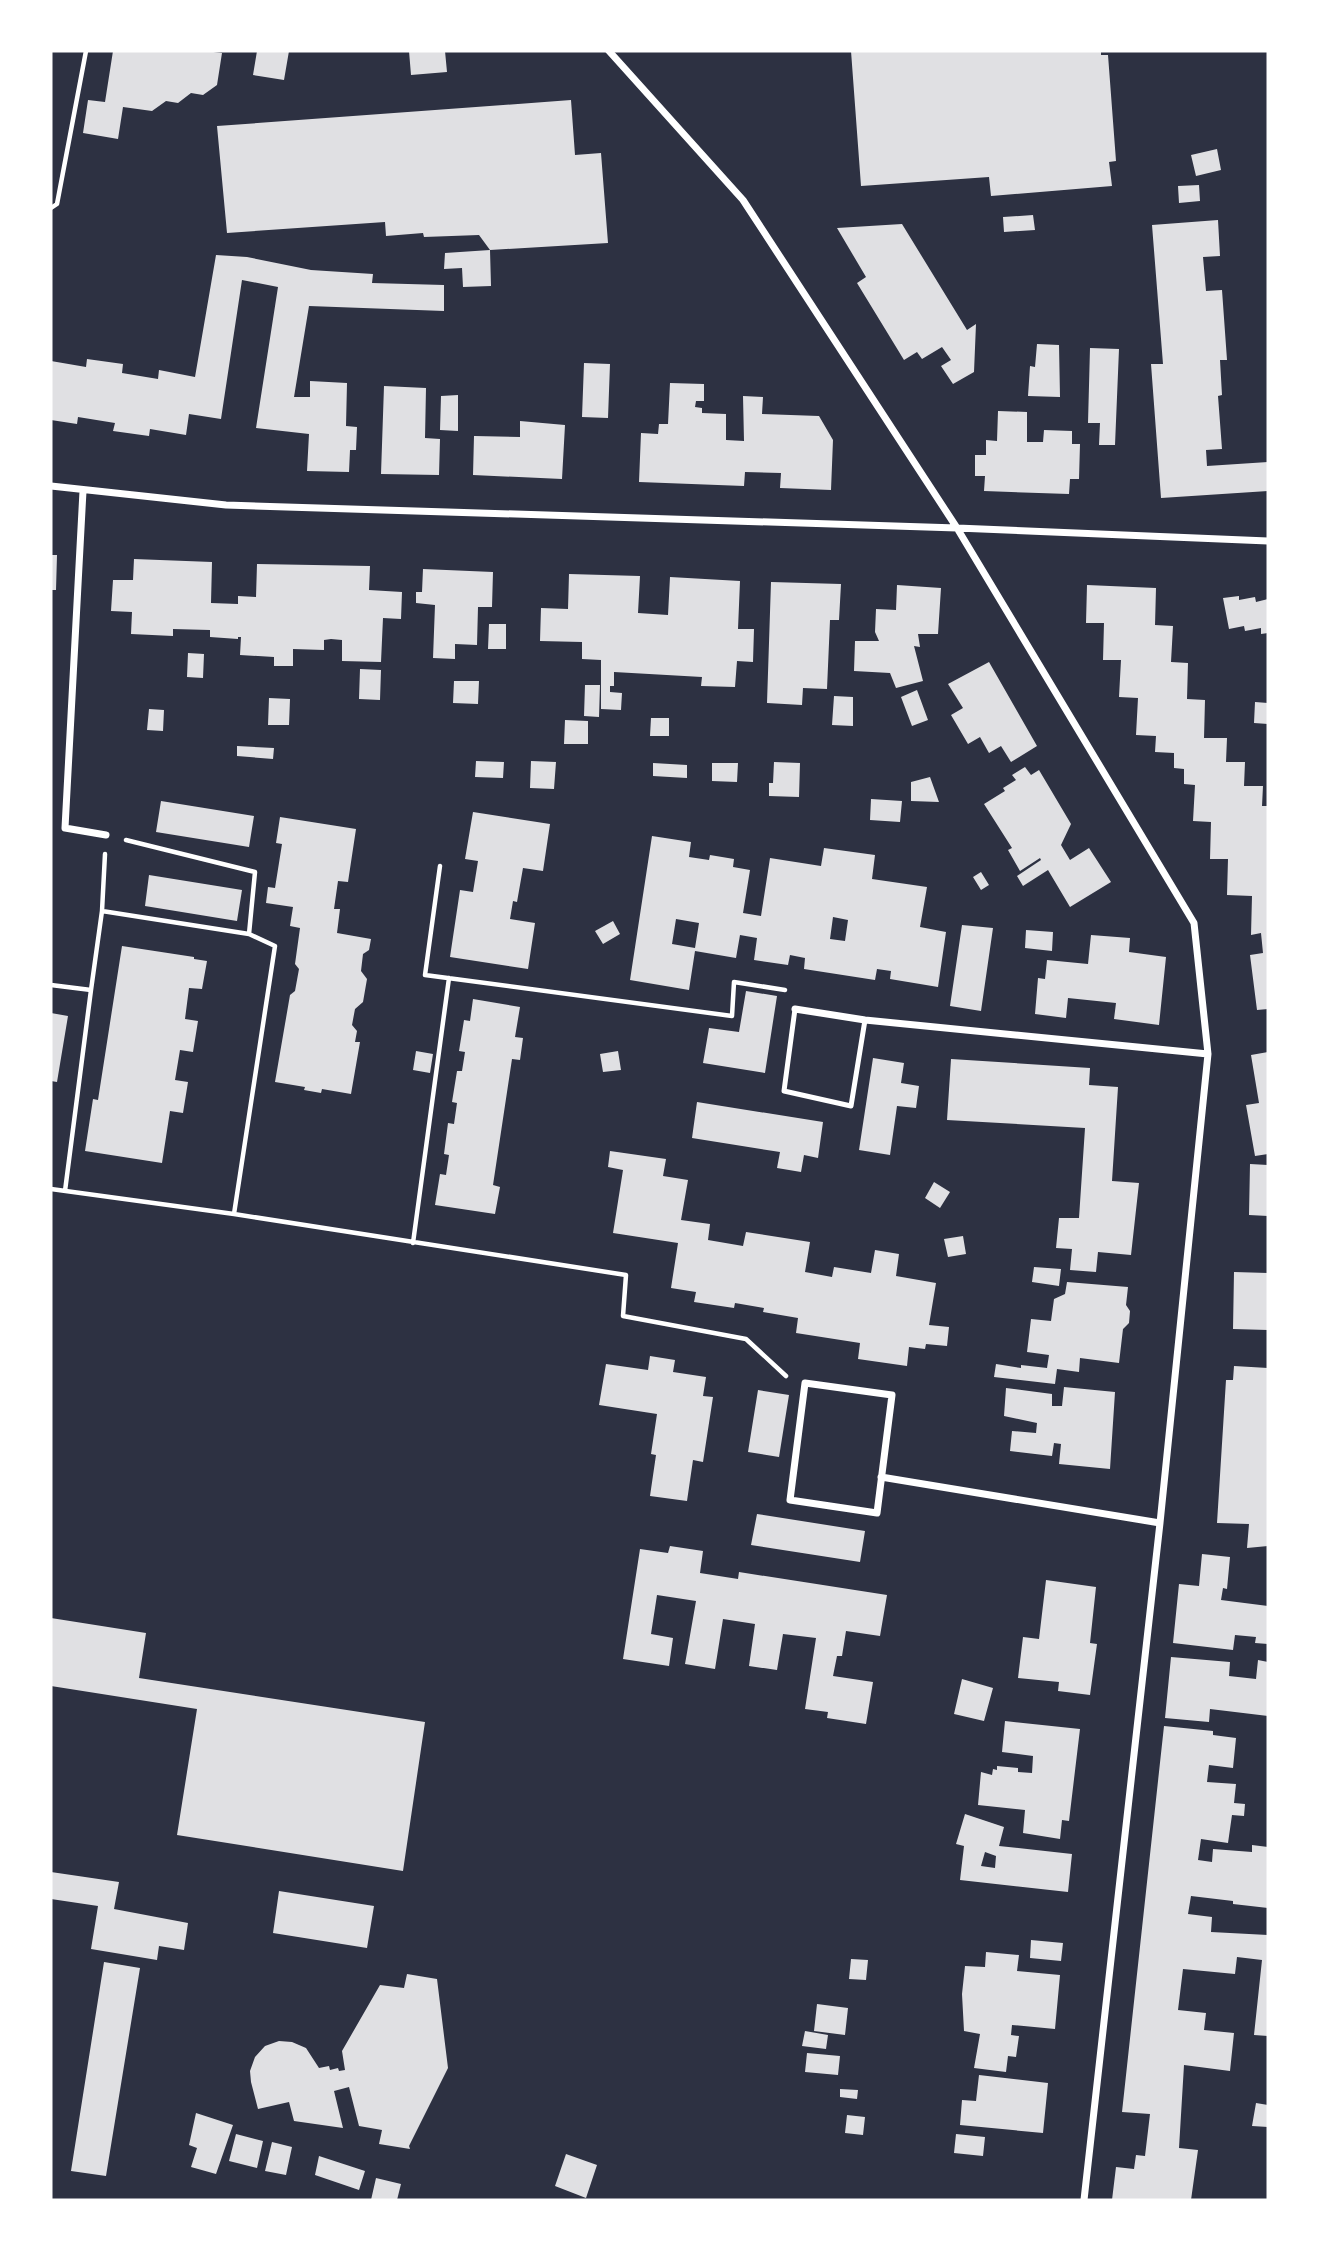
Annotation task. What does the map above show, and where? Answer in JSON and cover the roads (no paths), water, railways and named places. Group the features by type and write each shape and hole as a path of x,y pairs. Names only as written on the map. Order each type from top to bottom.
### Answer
{"street":[{"path":"609,51 743,200 957,528 1194,923 1208,1054 1160,1523 1084,2200"},
{"path":"51,486 226,505 957,528 1268,541"},
{"path":"83,491 65,828 106,835"},
{"path":"795,1009 865,1020 1208,1054"},
{"path":"805,1383 892,1395 881,1477 877,1513 790,1500 805,1383"},
{"path":"881,1477 1160,1523"}],"lane":[{"path":"795,1009 784,1091 851,1106 865,1020"}]}
